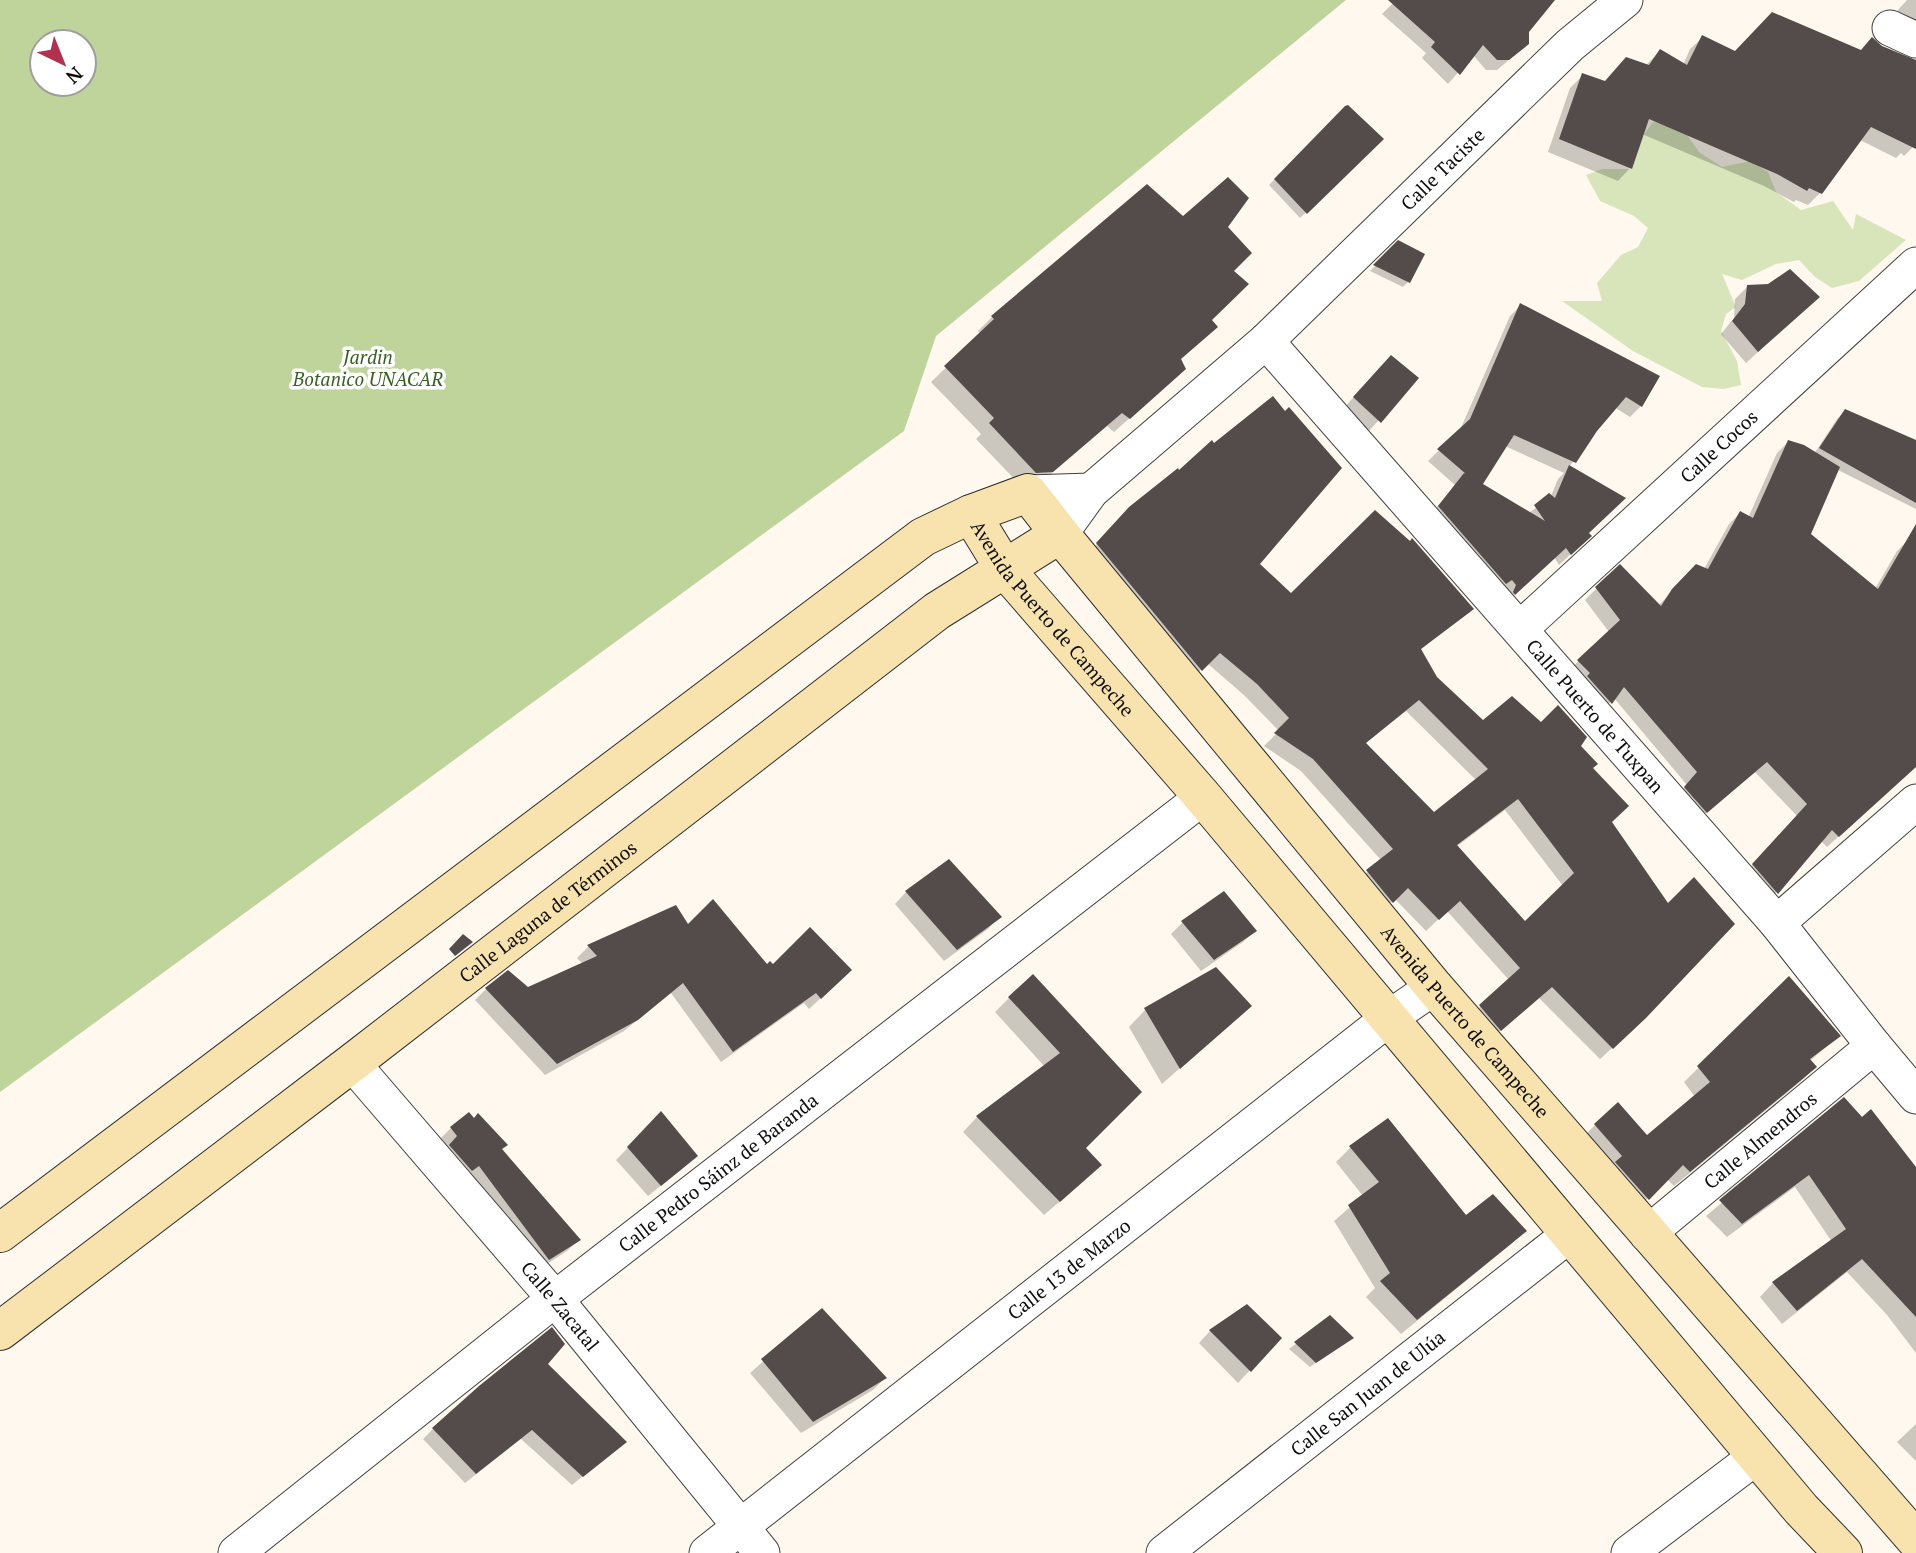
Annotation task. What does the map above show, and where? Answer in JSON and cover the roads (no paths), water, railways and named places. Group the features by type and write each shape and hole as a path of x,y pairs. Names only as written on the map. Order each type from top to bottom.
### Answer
{"main road":[{"path":"0,1233 923,537 971,514 1028,493"},
{"name":"Avenida Puerto de Campeche","path":"1028,493 1434,987 1916,1540"},
{"name":"Avenida Puerto de Campeche","path":"971,514 1004,568 1203,797 1801,1509 1843,1553"},
{"name":"Calle Laguna de Términos","path":"0,1331 937,611 1060,534"}],"street":[{"name":"Calle Taciste","path":"1266,341 1570,45 1625,0"},
{"name":"Calle Cocos","path":"1520,629 1916,265"},
{"name":"Calle Laguna de Términos","path":"1060,534 1091,491 1266,341"},
{"name":"Calle Puerto de Tuxpan","path":"1266,341 1777,923 1916,1096"},
{"path":"1028,493 1091,491"},
{"name":"Calle Pedro Sáinz de Baranda","path":"236,1553 555,1298 1203,797"},
{"path":"1777,923 1916,802"},
{"name":"Calle 13 de Marzo","path":"707,1553 1389,1018 1434,987"},
{"name":"Calle Almendros","path":"1647,1234 1874,1046"},
{"name":"Calle Zacatal","path":"352,1063 555,1298 762,1553"},
{"name":"Calle San Juan de Ulúa","path":"1164,1553 1570,1234"},
{"path":"1629,1553 1757,1456"}],"park label":[{"name":"Jardin Botanico UNACAR","path":"368,368"}]}
